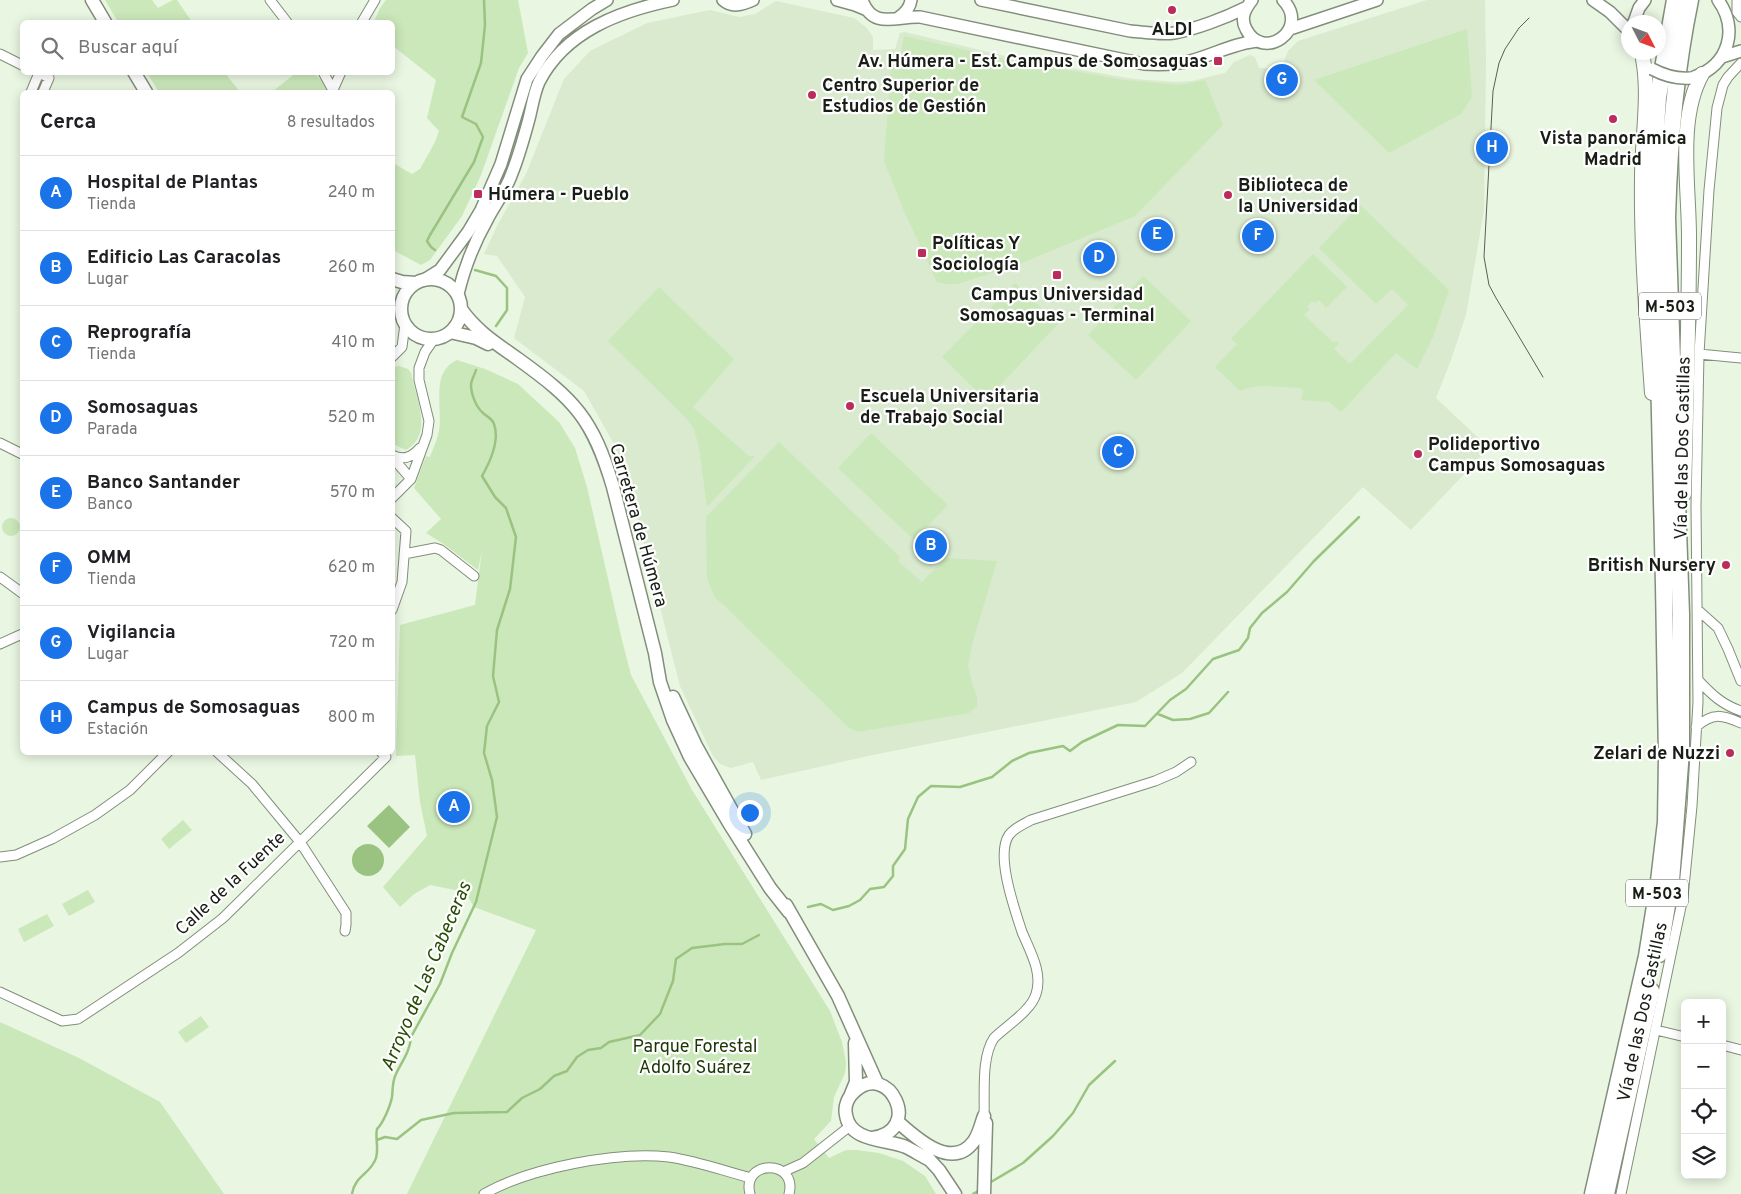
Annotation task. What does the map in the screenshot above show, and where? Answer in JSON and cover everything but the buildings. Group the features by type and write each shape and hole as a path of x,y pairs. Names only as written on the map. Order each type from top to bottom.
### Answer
{"highway":[{"name":"M-503","path":"1593,1194 1647,956 1666,822 1664,585 1654,156 1658,97 1675,0"},
{"name":"M-503","path":"1681,614 1667,218 1669,156 1674,97 1690,0"},
{"name":"M-503","path":"1645,60 1642,233 1664,585"},
{"name":"M-503","path":"1606,1194 1658,957 1672,881 1681,751 1681,614 1689,241 1686,141 1696,76"}],"main road":[{"path":"92,0 104,20"},
{"path":"136,75 145,90"},
{"path":"395,280 402,282 434,279 444,282 458,294 461,309 458,322 450,332 434,339 421,337 411,331 405,324 401,308 403,298 408,290 420,281"},
{"path":"395,301 401,308"},
{"name":"Carretera de Húmera","path":"461,309 478,330 563,393 581,414 594,435 606,462 613,487 655,653 660,682 673,720 690,757 729,823 770,888 789,912 838,996 877,1083"},
{"name":"Carretera de Húmera","path":"450,332 476,338 511,354"},
{"name":"Carretera de Húmera","path":"850,1096 856,1082 854,1033"},
{"path":"872,1138 883,1136 896,1123 899,1112 896,1098 889,1090 877,1083 858,1088 850,1096 846,1111 850,1126 858,1134 872,1138 907,1148 930,1160"},
{"path":"896,1123 940,1152 957,1153 965,1150 975,1140 984,1116"},
{"path":"984,1116 986,1124 984,1194"},
{"path":"896,1123 930,1160 955,1194"}],"street":[{"path":"270,0 285,20"},
{"path":"363,20 375,0"},
{"path":"458,294 472,236 501,164 527,79 559,34 587,12 608,0"},
{"path":"420,281 440,270 487,219 502,197 512,174 539,83 552,61 570,42 592,27 616,17 673,0"},
{"path":"723,0 734,5 743,5 753,0"},
{"path":"837,0 855,5 865,5 876,18 886,20 908,16 920,17 1144,64 1165,65 1190,61 1238,44 1258,41"},
{"path":"896,19 904,14 911,4 911,0"},
{"path":"981,0 1130,31 1153,33 1173,33 1227,17 1250,2"},
{"path":"1250,2 1244,24 1249,35 1265,43 1283,38 1290,29 1292,20 1289,6 1283,0"},
{"path":"1290,29 1377,0"},
{"path":"1592,0 1610,12 1621,23"},
{"path":"1636,15 1643,0"},
{"path":"1645,60 1666,76 1682,79 1696,76 1713,66 1722,57 1727,46 1729,34 1729,23 1724,8 1718,0"},
{"path":"1737,0 1737,12 1741,17"},
{"path":"1729,23 1741,30"},
{"path":"1722,57 1741,51"},
{"path":"0,54 20,64"},
{"name":"Vía de las Dos Castillas","path":"1621,1194 1683,897 1692,806 1699,681 1696,505 1699,354 1709,190 1717,108 1723,85 1741,63"},
{"path":"32,90 38,75"},
{"path":"43,75 50,78 44,90"},
{"path":"325,75 333,90"},
{"path":"334,90 340,75"},
{"path":"395,353 402,347 405,324"},
{"path":"395,495 411,479 428,429 429,421 419,380 419,368 425,352 434,339"},
{"path":"1699,354 1741,358"},
{"path":"0,443 20,453"},
{"path":"395,457 412,457 424,444"},
{"path":"395,460 411,479"},
{"path":"395,521 406,530 402,582 395,602"},
{"path":"404,554 435,548 444,552 474,576"},
{"path":"0,577 20,592"},
{"path":"1698,610 1718,628 1741,681"},
{"path":"0,644 20,635"},
{"path":"1699,681 1728,707 1741,711"},
{"path":"1696,726 1711,716 1721,715 1741,723"},
{"path":"0,857 16,855 96,816 130,790 165,755"},
{"path":"220,755 252,784 300,842 346,913 345,931"},
{"name":"Calle de la Fuente","path":"0,992 62,1021 78,1019 178,953 223,918 384,755"},
{"path":"984,1116 986,1065 989,1044 1034,1001 1038,987 1035,963 1016,914 1005,867 1004,852 1009,835 1031,820 1155,781 1176,772 1191,762"},
{"path":"1656,1030 1681,1036"},
{"path":"1726,1046 1741,1050"},
{"path":"783,1172 803,1163 850,1126"},
{"path":"484,1194 497,1186 552,1168 626,1156 669,1157 751,1178"},
{"path":"750,1194 749,1184 751,1178 760,1169 772,1167 783,1172 789,1182 791,1194"}],"shaded area":[{"path":"1427,0 1485,0 1484,210 1466,315 1436,398 1489,448 1411,530 1363,487 1182,673 1136,702 868,756 761,780 753,762 731,768 720,764 713,756 680,686 633,501 614,444 584,391 514,338 525,297 497,256 484,254 497,226 526,174 564,79 590,51 647,23 710,10 739,17 755,14 776,1 854,18 867,28 873,37 873,50 895,49 900,33 905,32 1018,59 1134,79 1175,82 1192,81 1225,73 1234,62 1250,55 1255,57 1259,68 1281,69 1288,51 1298,41"},
{"path":"389,805 410,827 389,848 367,826"},
{"path":"368,844 374,845 379,849 383,854 383,866 379,871 374,875 368,876 362,875 357,871 353,866 352,860 353,854 357,849 362,845"}],"green space":[{"path":"105,0 152,0 158,8 173,0 177,0 191,20 117,20"},
{"path":"386,0 518,0 528,53 519,68 481,175 462,216 430,260 421,265 395,251 395,164 412,174 420,169 435,142 439,131 427,118 436,80 395,48 395,20 375,20"},
{"path":"1467,29 1472,97 1461,114 1389,153 1314,80"},
{"path":"904,36 1010,60 1125,80 1180,85 1205,80 1223,125 1135,216 1017,265 957,284 937,282 904,211 884,161 892,53 901,52"},
{"path":"148,75 227,75 238,90 158,90"},
{"path":"293,75 315,75 333,90 274,90"},
{"path":"1360,205 1449,290 1433,337 1417,369 1396,353 1341,412 1329,402 1301,400 1303,390 1300,388 1262,386 1240,391 1215,367 1237,344 1231,339 1313,254 1347,287 1326,308 1319,300 1315,303 1313,301 1307,306 1310,309 1304,315 1334,343 1336,341 1339,343 1334,349 1350,364 1408,305 1392,289 1376,304 1319,248"},
{"path":"1143,276 1191,321 1136,380 1088,335"},
{"path":"1015,283 1058,324 986,400 942,357"},
{"path":"659,287 734,359 693,407 749,456 755,456 707,507 699,448 694,429 685,417 608,341"},
{"name":"Parque Forestal Adolfo Suárez","path":"457,360 485,369 518,384 559,422 575,448 587,487 631,675 692,790 830,1011 842,1042 846,1062 845,1073 834,1097 831,1121 814,1139 829,1158 846,1150 857,1150 879,1153 903,1161 925,1176 936,1194 407,1194 536,930 474,907 465,892 430,885 414,894 400,907 383,887 427,836 420,802 415,755 396,756 400,625 475,605 482,550 478,570 426,533 441,519 414,488 426,456 430,457 439,431 439,391 443,373"},
{"path":"395,367 408,369 411,373 421,415 419,435 406,450 395,445"},
{"path":"871,433 948,505 914,540 838,468"},
{"path":"779,442 900,557 898,561 922,582 945,558 997,561 973,641 968,666 977,697 977,706 969,713 858,732 848,727 715,598 707,578 706,517"},
{"path":"7,518 15,518 20,523 18,534 7,536 2,531 2,523"},
{"path":"183,820 192,830 169,849 161,839"},
{"path":"88,890 95,902 69,916 62,904"},
{"path":"47,914 54,926 24,942 18,929"},
{"path":"201,1016 209,1027 186,1043 178,1032"},
{"path":"0,1022 79,1058 160,1102 224,1194 0,1194"}],"waterway":[{"name":"Arroyo de Las Cabeceras","path":"435,250 427,241 474,162 483,137 476,124 462,117 481,63 485,25 484,0"},
{"name":"Arroyo de Las Cabeceras","path":"475,270 496,276 507,288 507,310 496,326"},
{"name":"Arroyo de Las Cabeceras","path":"352,1194 356,1183 374,1163 377,1151 377,1129 390,1105 395,1077 407,1052 411,1037 440,984 476,902 497,817 492,780 484,753 487,726 499,702 493,676 497,630 510,589 516,537 506,508 495,497 482,476 493,451 496,431 493,422 480,410 473,396 471,383 476,370"},
{"path":"808,907 821,904 833,910 849,906 860,900 870,889 884,887 893,876 893,866 905,849 908,819 918,797 931,786 960,787 992,777 1012,761 1029,753 1063,746 1070,751 1082,742 1118,725 1145,726 1170,700 1186,689 1213,659 1239,650 1248,638 1250,628 1262,613 1287,592 1314,561 1359,517"},
{"path":"1158,714 1173,720 1190,719 1209,713 1228,692"},
{"path":"377,1140 385,1137 397,1139 421,1120 454,1113 507,1112 522,1098 540,1089 554,1076 567,1071 577,1057 588,1050 601,1048 609,1042 640,1035 660,1014 673,981 676,959 692,948 742,944 759,935"},
{"path":"991,1182 1023,1163 1053,1136 1073,1113 1089,1085 1115,1061"},
{"path":"973,1194 978,1191"}],"tram line":[{"path":"1529,18 1519,28 1505,49 1499,63 1493,91 1484,257 1489,285 1543,377"}],"place":[{"name":"ALDI","path":"1172,10"},
{"name":"Av. Húmera - Est. Campus de Somosaguas","path":"1218,61"},
{"name":"Vigilancia","path":"1282,80"},
{"name":"Centro Superior de Estudios de Gestión","path":"812,95"},
{"name":"Vista panorámica Madrid","path":"1613,119"},
{"name":"Campus de Somosaguas","path":"1492,148"},
{"name":"Húmera - Pueblo","path":"478,194"},
{"name":"Biblioteca de la Universidad","path":"1228,195"},
{"name":"Banco Santander","path":"1157,235"},
{"name":"OMM","path":"1258,236"},
{"name":"Políticas Y Sociología","path":"922,253"},
{"name":"Somosaguas","path":"1099,258"},
{"name":"Campus Universidad Somosaguas - Terminal","path":"1057,275"},
{"name":"Escuela Universitaria de Trabajo Social","path":"850,406"},
{"name":"Reprografía","path":"1118,452"},
{"name":"Polideportivo Campus Somosaguas","path":"1418,454"},
{"name":"Edificio Las Caracolas","path":"931,546"},
{"name":"British Nursery","path":"1726,565"},
{"name":"Zelari de Nuzzi","path":"1730,753"},
{"name":"Hospital de Plantas","path":"454,807"}]}
